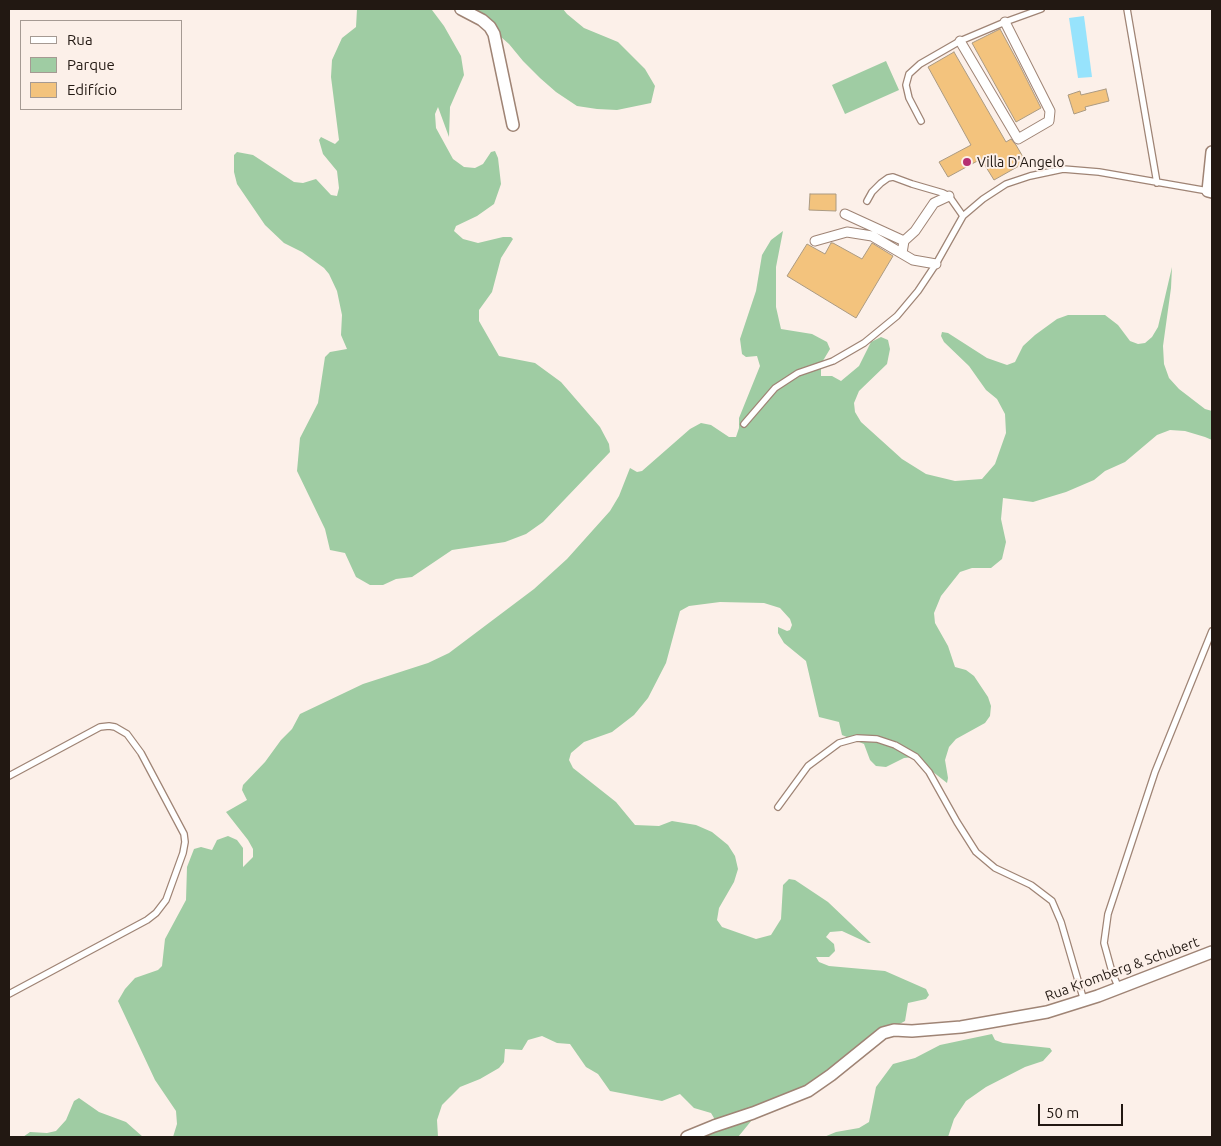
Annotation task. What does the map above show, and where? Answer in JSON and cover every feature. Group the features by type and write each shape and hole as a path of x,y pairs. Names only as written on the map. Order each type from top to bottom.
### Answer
{"street":[{"path":"461,9 482,20 490,27 494,34 513,125"},
{"path":"960,41 1018,139 1049,121 1050,111 1005,22"},
{"path":"1210,192 1212,152"},
{"path":"902,253 904,241 915,231 934,203 948,196"},
{"path":"845,214 904,241"},
{"path":"815,241 848,232 872,236 913,260 936,264"},
{"name":"Rua Kromberg & Schubert","path":"687,1137 808,1091 883,1033 894,1030 912,1031 961,1027 1047,1012 1084,1001 1212,952"}],"lane":[{"path":"920,122 909,98 906,86 909,74 920,64 960,41 1041,9"},
{"path":"1127,9 1157,183"},
{"path":"744,424 775,388 798,373 833,361 864,343 897,316 918,291 936,264 963,216 983,199 1006,184 1030,176 1063,169 1099,172 1210,192"},
{"path":"867,201 872,192 888,178 893,177 943,193 948,196 963,216"},
{"path":"1119,988 1112,972 1104,942 1108,914 1155,772 1212,631"},
{"path":"9,776 100,727 116,727 127,734 140,754 184,834 185,842 183,853 166,900 156,913 147,920 9,994"},
{"path":"778,807 808,766 839,742 858,738 876,739 895,745 916,757 929,772 976,852 995,868 1031,885 1052,902 1061,922 1084,1001"}],"green space":[{"path":"357,9 429,9 432,10 444,26 461,56 464,75 450,107 449,137 438,107 435,114 436,128 453,159 464,167 475,168 483,164 491,152 495,151 498,158 501,184 494,204 477,216 456,226 454,231 463,239 478,243 503,237 511,237 513,239 501,258 492,292 479,310 479,321 499,356 535,363 561,382 600,427 609,444 610,452 543,522 526,534 505,542 452,550 412,577 396,579 383,585 370,585 356,577 345,553 330,550 325,529 297,471 300,438 318,403 325,357 330,352 347,349 341,335 342,315 337,291 324,268 302,252 284,243 265,225 237,184 234,172 234,155 237,152 253,155 294,182 303,183 316,179 331,195 337,196 339,188 337,171 323,154 319,140 321,137 335,144 339,140 331,77 332,60 342,38 356,27"},
{"path":"474,9 563,9 584,28 618,42 645,69 655,86 651,103 617,110 577,106 556,92 540,78"},
{"path":"886,61 899,90 845,114 832,85"},
{"path":"783,231 776,267 776,307 781,329 812,334 827,342 830,349 821,364 821,376 832,376 841,381 859,366 871,342 881,337 888,340 890,349 887,364 859,391 854,403 855,412 861,422 902,459 926,474 955,481 982,479 995,464 1006,433 1005,414 997,399 986,390 969,366 944,342 941,336 942,332 948,333 987,358 1007,365 1015,362 1023,346 1035,335 1057,319 1068,315 1105,315 1118,325 1130,341 1138,344 1145,343 1152,337 1158,327 1172,267 1163,346 1164,364 1169,378 1179,389 1205,409 1212,411 1212,440 1185,431 1170,430 1157,435 1125,462 1105,471 1094,480 1066,492 1033,502 1003,498 1001,519 1006,542 1002,559 991,568 972,568 960,572 941,596 934,613 935,623 948,646 955,667 966,670 974,676 988,697 991,706 990,716 985,723 956,739 949,747 945,760 947,783 914,757 904,758 886,767 876,766 870,760 864,744 842,735 839,722 819,717 806,661 784,643 778,633 778,627 787,631 790,630 792,625 790,619 780,608 764,603 720,602 689,606 680,611 666,663 648,698 634,715 612,732 584,742 571,753 569,760 573,768 616,802 635,825 659,826 672,821 696,825 712,832 728,845 735,856 738,869 734,882 719,908 717,920 722,927 756,939 771,935 781,919 783,885 789,879 795,880 828,902 871,943 842,931 830,932 826,937 834,944 835,951 829,957 816,957 819,962 829,966 885,971 926,989 929,995 926,999 908,1003 905,1021 874,1038 794,1097 761,1109 738,1137 697,1137 713,1124 714,1118 711,1113 694,1108 680,1094 662,1101 610,1091 598,1074 586,1067 570,1044 557,1043 542,1036 528,1040 522,1050 505,1049 504,1062 499,1068 480,1079 460,1087 442,1105 437,1120 438,1137 173,1137 177,1124 176,1111 155,1080 118,1001 125,989 135,978 158,970 162,966 165,939 186,900 187,867 194,849 201,847 212,850 217,840 228,836 237,840 243,848 243,867 253,857 253,849 226,812 247,800 242,790 243,785 292,729 300,714 363,684 428,663 449,653 534,589 567,559 610,511 619,496 630,468 637,472 642,471 690,429 701,423 711,425 729,437 736,437 739,428 739,418 760,366 757,356 746,357 742,354 740,339 756,291 762,255 771,240"},
{"path":"992,1034 995,1040 1003,1043 1050,1048 1052,1051 1043,1061 1025,1067 986,1087 966,1101 954,1119 948,1137 824,1137 836,1132 859,1128 869,1122 876,1087 893,1064 915,1058 940,1045"},
{"path":"79,1098 99,1112 126,1122 143,1137 23,1137 30,1132 47,1133 56,1131 66,1120 74,1101"}],"water":[{"path":"1084,16 1092,77 1078,78 1069,18"}],"building":[{"path":"1000,29 1041,108 1016,122 972,43"},
{"path":"954,52 1006,142 1011,139 1026,162 994,180 981,159 948,177 939,162 971,145 928,67"},
{"path":"1106,89 1109,101 1085,107 1086,110 1074,114 1068,95 1080,91 1081,95"},
{"path":"810,194 836,194 836,211 809,210"},
{"path":"831,243 862,259 872,243 893,256 856,318 787,276 807,244 825,254"}],"place":[{"name":"Villa D'Angelo","path":"967,162"}]}
